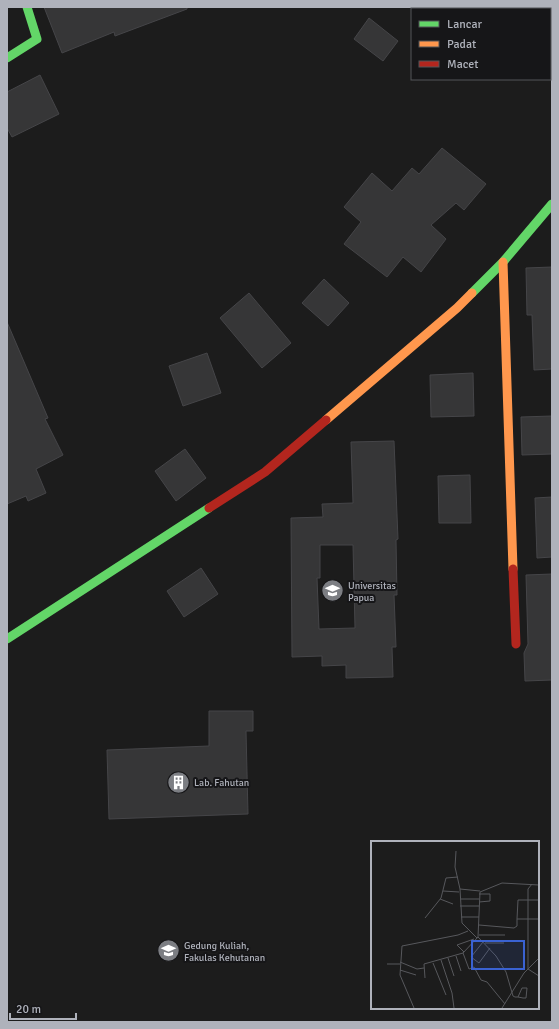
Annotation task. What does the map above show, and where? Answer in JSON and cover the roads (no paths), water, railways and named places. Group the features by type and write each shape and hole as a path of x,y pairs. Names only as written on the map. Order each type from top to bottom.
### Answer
{"street":[{"path":"7,58 37,39 27,7"},
{"path":"7,639 265,472 457,308 503,262 552,204"},
{"path":"503,262 516,644"}],"place":[{"name":"Universitas Papua","path":"332,591"},
{"name":"Lab. Fahutan","path":"178,782"},
{"name":"Gedung Kuliah, Fakulas Kehutanan","path":"169,951"}]}
